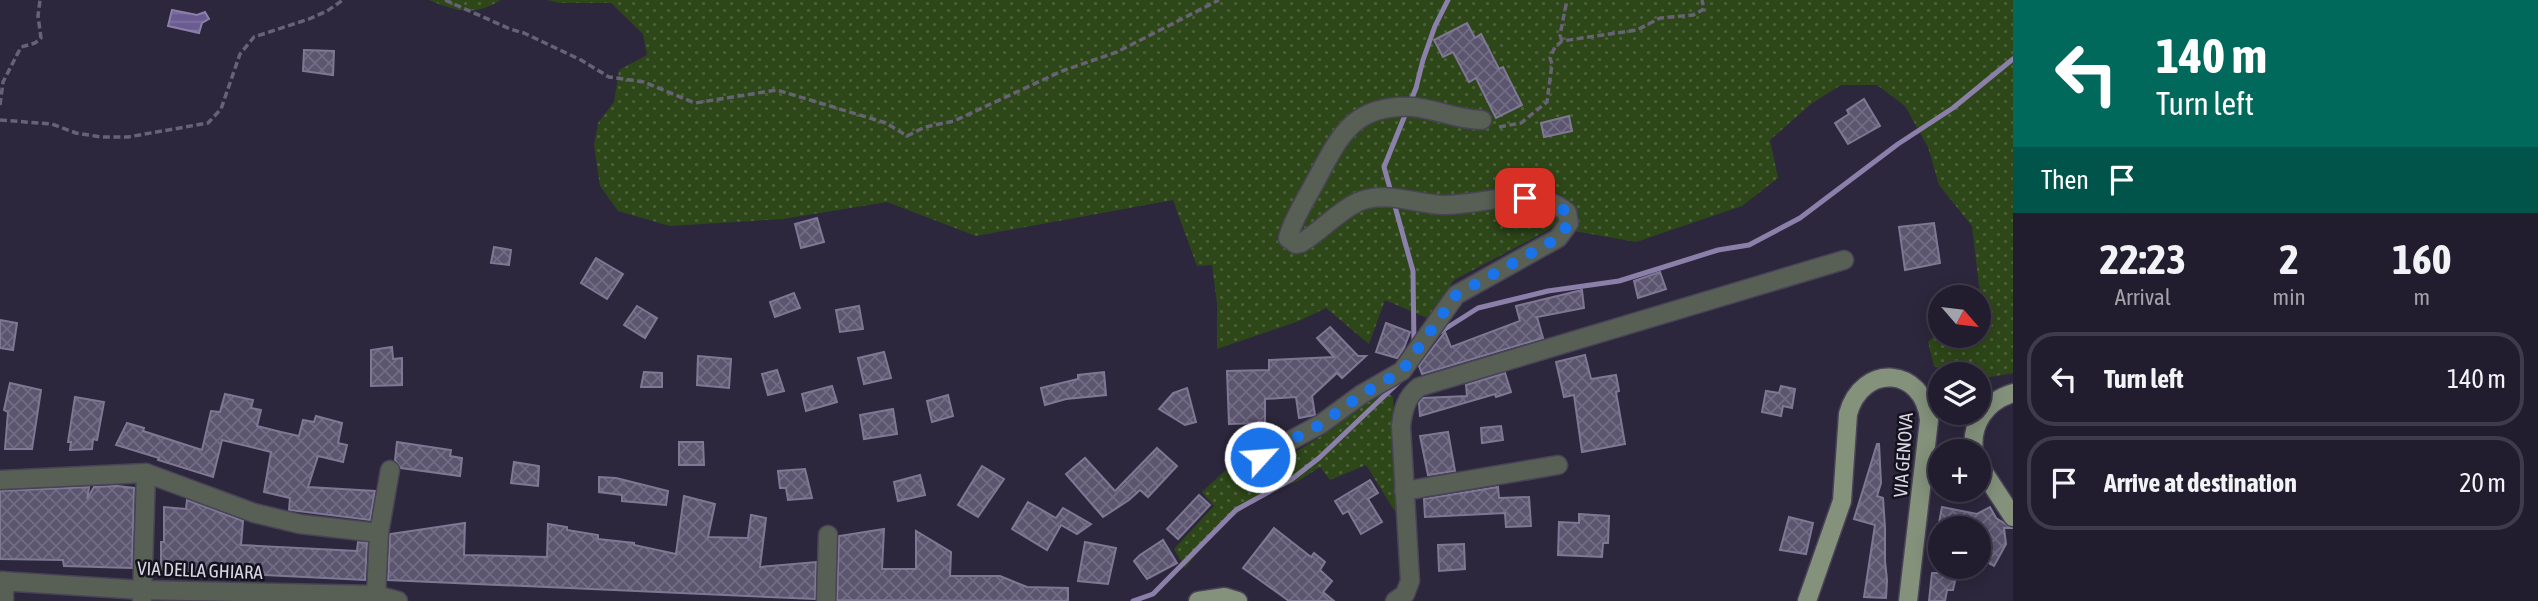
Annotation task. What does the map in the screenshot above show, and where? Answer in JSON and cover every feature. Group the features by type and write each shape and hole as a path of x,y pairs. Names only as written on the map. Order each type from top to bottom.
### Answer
{"main road":[{"name":"VIA GENOVA","path":"1807,601 1842,501 1851,402 1869,381 1893,378 1914,386 1922,394 1928,406 1929,420 1908,601"},
{"path":"1975,439 1976,425 1982,414 1991,404 2013,393"},
{"path":"1991,483 2013,517"},
{"path":"1198,601 1225,597 1238,601"}],"street":[{"path":"1395,601 1405,594 1410,581 1401,426 1405,380 1456,295 1558,238 1569,223 1567,212 1551,202 1525,198 1499,198 1447,205 1426,204 1395,197 1371,198 1358,202 1301,243 1296,244 1290,240 1289,234 1339,139 1353,122 1380,112 1414,107 1467,120 1482,120"},
{"path":"1260,457 1321,424 1362,394 1405,380 1425,385 1844,260"},
{"path":"1404,491 1558,465"},
{"path":"376,595 379,533 390,470"},
{"path":"0,480 146,473 254,513 300,524 379,533"},
{"path":"142,596 146,473"},
{"path":"826,601 828,535"},
{"path":"2,581 4,601"},
{"name":"VIA DELLA GHIARA","path":"2,581 142,596 376,595 398,601"}],"path":[{"path":"0,105 3,82 16,55 21,47 41,38 38,16 40,0"},
{"path":"0,120 52,124 76,133 101,137 128,137 208,123 220,109 240,54 254,37 309,19 342,0"},
{"path":"445,0 524,33 581,60 609,77 644,82 695,103 777,90 886,123 907,135 925,127 954,121 1062,71 1116,52 1219,0"},
{"path":"1562,41 1560,35 1567,0"},
{"path":"1482,120 1497,128 1521,123 1544,106 1549,96 1552,64 1550,58 1555,47 1562,41 1637,30 1660,18 1693,15 1704,9 1702,0"}],"green space":[{"path":"429,0 501,0 482,9 465,10"},
{"path":"547,0 2013,0 2013,373 1991,377 1991,362 1933,362 1930,348 1992,348 1992,285 1979,285 1972,226 1939,185 1928,147 1905,106 1877,85 1841,85 1811,104 1770,140 1778,178 1742,206 1636,242 1574,231 1579,216 1573,203 1557,193 1536,188 1431,195 1399,207 1457,215 1491,208 1542,207 1558,215 1558,223 1454,280 1427,318 1385,300 1369,344 1326,308 1299,321 1217,349 1217,303 1212,265 1197,266 1173,200 976,236 887,202 783,219 670,226 618,211 600,186 594,145 598,123 614,102 619,70 647,55 643,34 611,3 560,3"},
{"path":"1387,392 1393,397 1399,518 1366,465 1330,480 1320,467 1298,481 1260,496 1216,530 1185,568 1174,549 1214,506 1202,492 1229,467 1231,436 1271,434 1273,438 1251,449 1246,460 1250,469 1263,472 1331,430 1369,401"}],"shaded area":[{"path":"172,10 197,15 205,12 209,19 202,23 199,33 168,26"}],"building":[{"path":"1467,23 1475,38 1481,34 1499,69 1503,67 1522,105 1496,118 1476,78 1469,82 1453,52 1443,57 1434,40"},
{"path":"304,50 334,51 333,75 303,71"},
{"path":"1864,99 1880,126 1848,144 1835,123 1849,114 1847,110"},
{"path":"1569,116 1572,131 1544,137 1541,123"},
{"path":"817,218 824,242 801,248 795,224"},
{"path":"1934,223 1940,263 1905,270 1899,227"},
{"path":"494,247 511,250 509,265 491,263"},
{"path":"596,258 623,274 607,299 581,283"},
{"path":"1660,272 1666,289 1638,298 1634,281"},
{"path":"1582,290 1584,308 1537,317 1543,338 1422,374 1419,366 1445,332 1451,347 1520,321 1516,306"},
{"path":"794,293 800,308 775,317 770,302"},
{"path":"637,306 657,318 645,338 624,325"},
{"path":"859,306 863,329 840,332 836,310"},
{"path":"0,320 17,323 13,350 0,348"},
{"path":"1386,323 1410,332 1397,358 1376,352"},
{"path":"1330,327 1358,356 1366,356 1342,378 1337,373 1312,396 1315,415 1299,418 1296,397 1265,399 1265,423 1229,424 1227,371 1269,370 1269,360 1334,357 1317,338"},
{"path":"392,347 393,359 402,358 402,385 371,386 371,350"},
{"path":"884,352 891,378 864,384 858,358"},
{"path":"1585,355 1591,379 1616,375 1619,391 1616,392 1625,444 1582,452 1574,395 1564,397 1556,362"},
{"path":"698,356 731,359 729,388 697,385"},
{"path":"777,370 784,391 768,395 762,374"},
{"path":"644,372 662,373 662,387 641,387"},
{"path":"1104,372 1106,395 1066,399 1045,405 1041,388 1078,379 1078,375"},
{"path":"1505,373 1511,392 1496,397 1495,394 1420,416 1419,403 1423,398 1467,396 1466,385"},
{"path":"10,383 41,390 32,449 5,449 8,412 4,410"},
{"path":"832,386 837,402 806,411 802,394"},
{"path":"1781,386 1795,389 1792,408 1783,406 1781,416 1762,412 1766,391 1779,393"},
{"path":"1187,388 1196,422 1185,425 1159,409 1173,393"},
{"path":"225,394 253,400 251,408 261,410 257,426 281,432 299,436 303,420 314,422 316,416 342,423 338,443 347,445 343,462 318,456 308,487 375,491 370,520 289,510 290,498 264,492 271,452 222,440 213,477 116,445 127,423 144,428 143,431 202,450 211,411 220,412"},
{"path":"948,395 953,416 932,422 927,401"},
{"path":"75,397 104,402 97,440 93,439 92,449 70,450 71,442 68,442"},
{"path":"893,409 897,434 864,439 860,415"},
{"path":"1501,426 1503,440 1482,443 1481,428"},
{"path":"1448,432 1455,471 1428,475 1420,436"},
{"path":"397,442 451,450 450,456 462,458 460,476 401,468 395,460"},
{"path":"679,442 703,442 704,465 679,465"},
{"path":"1877,444 1881,483 1877,496 1883,498 1885,528 1886,598 1864,597 1875,525 1854,519"},
{"path":"1157,448 1177,466 1148,497 1140,490 1103,517 1066,474 1085,458 1115,491"},
{"path":"514,462 539,466 538,486 511,483"},
{"path":"982,466 1004,479 978,517 958,505"},
{"path":"805,469 812,498 788,500 786,488 780,488 778,471"},
{"path":"920,475 925,495 898,501 894,482"},
{"path":"599,477 616,478 668,491 666,505 622,501 622,495 599,492"},
{"path":"1370,480 1378,493 1368,499 1382,522 1361,534 1348,511 1343,514 1335,501"},
{"path":"89,487 87,499 94,487 134,488 132,568 64,566 63,560 0,559 0,491"},
{"path":"1498,487 1499,498 1529,497 1531,526 1506,527 1505,513 1425,517 1424,499"},
{"path":"1199,495 1210,505 1178,539 1167,529"},
{"path":"684,496 715,504 708,537 748,538 751,515 766,518 760,567 816,562 815,599 388,580 390,534 465,523 464,555 547,557 548,524 598,535 598,539 634,543 676,554"},
{"path":"187,500 243,521 241,545 357,551 358,542 367,543 365,580 161,570 164,507 186,509"},
{"path":"1028,502 1056,518 1063,508 1091,524 1077,534 1061,525 1047,550 1012,529"},
{"path":"1942,507 1977,514 1990,507 1996,518 2012,528 2004,528 2006,544 1994,566 1991,564 1991,516 1940,516"},
{"path":"1579,514 1609,516 1608,543 1603,543 1602,557 1558,555 1559,522 1579,523"},
{"path":"1789,517 1813,523 1806,554 1780,550"},
{"path":"1274,528 1311,557 1314,553 1325,562 1320,570 1332,581 1323,592 1334,601 1289,601 1243,568"},
{"path":"884,529 882,569 916,569 916,531 951,552 950,576 1000,576 1027,587 1068,588 1068,601 837,600 839,536"},
{"path":"1163,540 1177,563 1147,579 1134,561"},
{"path":"1085,542 1116,548 1108,584 1078,581"},
{"path":"1464,544 1465,569 1439,571 1438,545"},
{"path":"1931,579 1955,579 1953,590 1947,590 1945,601 1929,601"}],"waterway":[{"path":"1414,346 1413,271 1384,167 1416,88 1435,26 1448,0"},
{"path":"1437,334 1478,308 1548,291 1619,281 1718,250 1749,245 1800,218 1898,144 1953,108 2013,59"},
{"path":"1133,601 1153,594 1236,510 1292,479 1319,458 1401,380"}],"route":[{"path":"1260,457 1321,424 1362,394 1402,371 1456,295 1558,238 1569,223 1567,212 1551,202 1525,198"}]}
